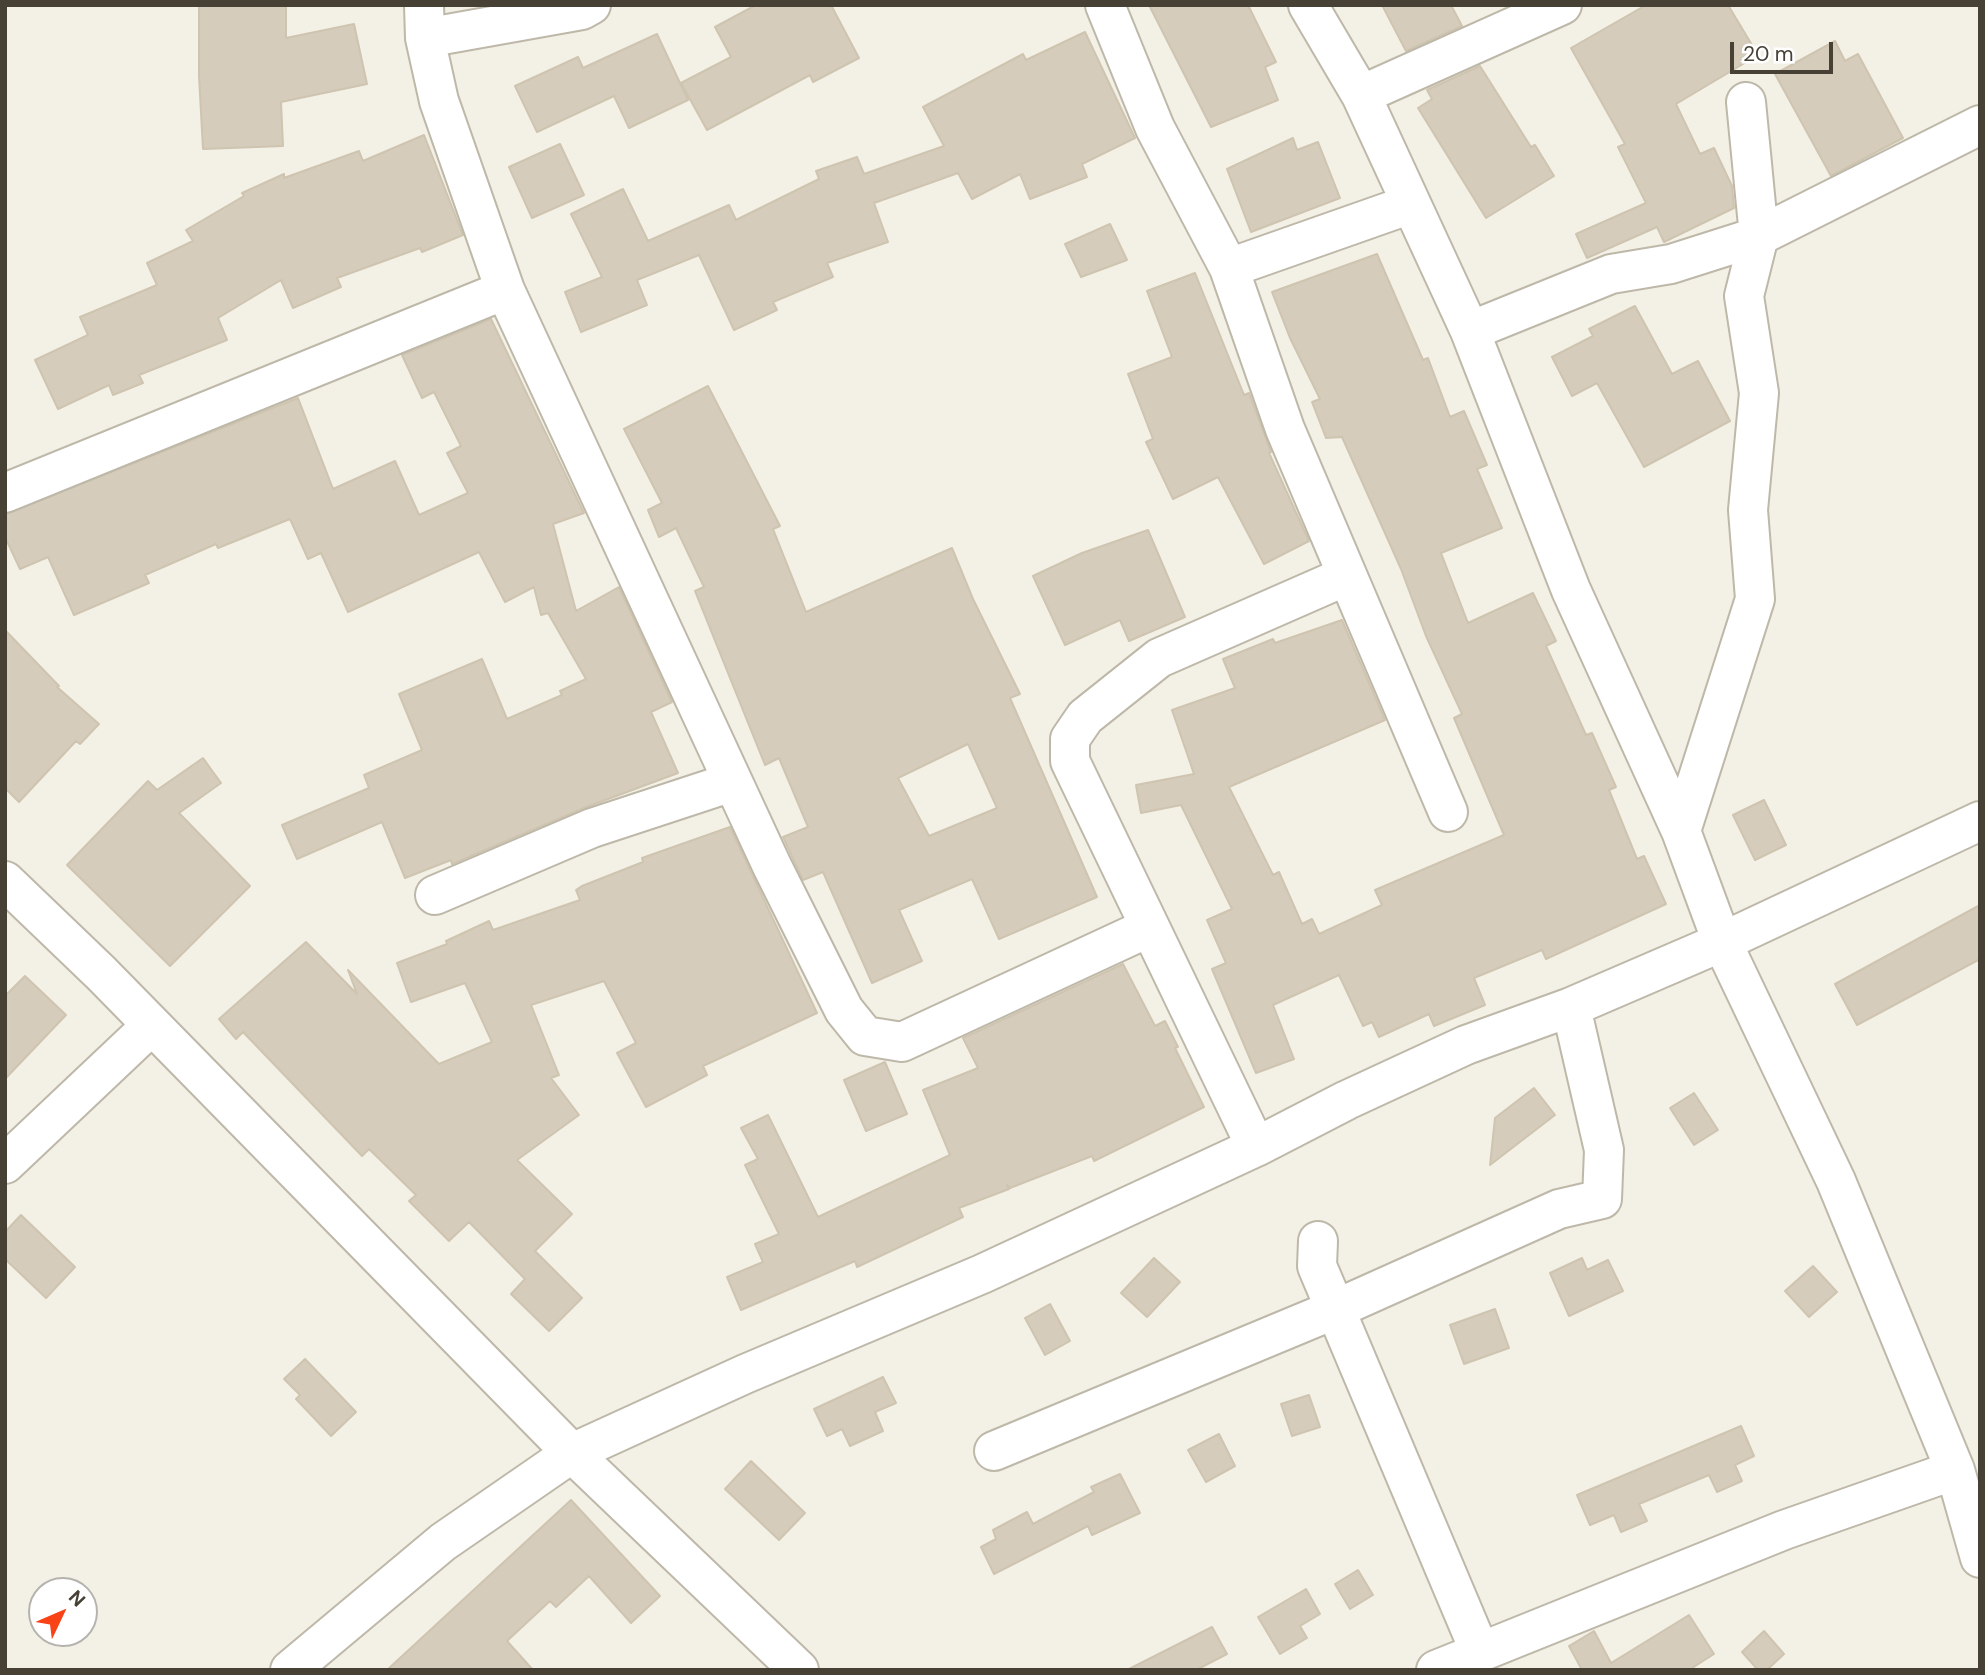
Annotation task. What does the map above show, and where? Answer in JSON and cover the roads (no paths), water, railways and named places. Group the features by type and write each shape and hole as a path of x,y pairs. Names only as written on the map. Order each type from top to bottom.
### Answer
{"street":[{"path":"590,5 582,10 424,22 439,101 505,290 732,782 844,1010 865,1036 902,1042 1150,927"},
{"path":"1105,5 1155,128 1229,268 1285,429 1448,812"},
{"path":"1308,5 1361,95 1470,331 1571,590 1681,831 1722,942 1836,1181 1955,1470 1980,1558"},
{"path":"1361,95 1562,5"},
{"path":"1681,831 1755,599 1748,510 1759,393 1744,296 1759,236 1746,102"},
{"path":"1470,331 1611,274 1671,264 1759,236 1980,125"},
{"path":"1229,268 1411,204"},
{"path":"5,493 505,290"},
{"path":"1256,1147 1070,761 1070,738 1085,717 1159,658 1346,576"},
{"path":"435,894 592,828 703,794 732,782"},
{"path":"290,1670 443,1542 572,1454 745,1374 982,1274 1256,1147 1347,1100 1466,1045 1571,1007 1722,942 1980,821"},
{"path":"5,881 152,1025 572,1454 799,1670"},
{"path":"994,1451 1338,1308 1559,1209 1602,1199 1604,1150 1571,1007"},
{"path":"5,1164 152,1025"},
{"path":"1318,1241 1317,1266 1338,1308 1480,1652"},
{"path":"1436,1670 1784,1530 1955,1470"}]}
